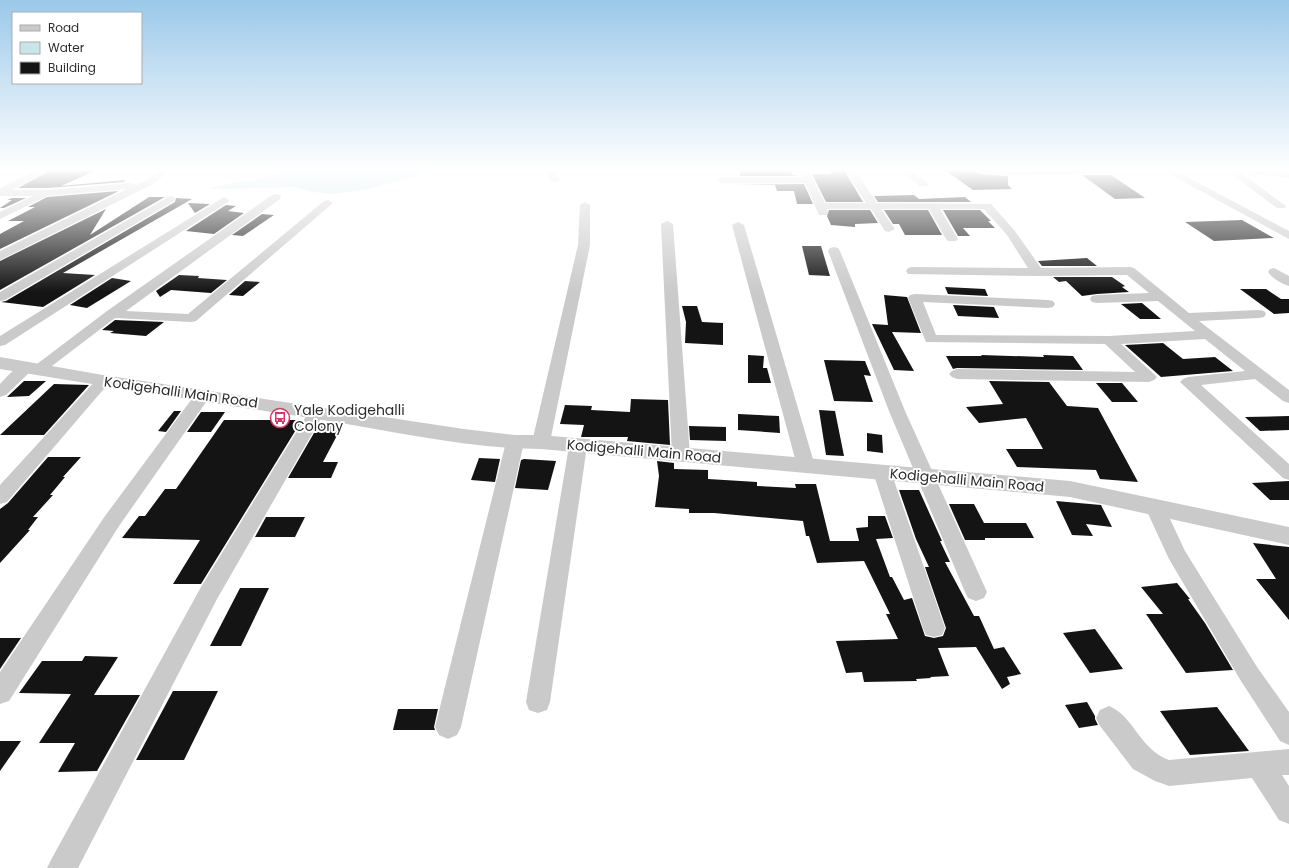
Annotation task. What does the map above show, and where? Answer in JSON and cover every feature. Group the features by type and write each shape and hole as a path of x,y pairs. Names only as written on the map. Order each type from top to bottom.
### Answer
{"street":[{"path":"0,216 11,211"},
{"path":"0,256 90,211"},
{"path":"0,297 152,211"},
{"path":"0,342 207,211"},
{"path":"0,392 257,211"},
{"path":"112,314 191,318 319,211"},
{"path":"541,442 584,245 585,211"},
{"path":"877,211 889,229"},
{"path":"936,211 952,239"},
{"path":"991,211 1011,233 1037,272"},
{"path":"1242,211 1289,236"},
{"path":"666,224 681,455"},
{"path":"738,225 806,466"},
{"path":"834,251 897,411 976,592"},
{"path":"912,271 1130,271 1160,297 1289,398"},
{"path":"1274,272 1289,282"},
{"path":"1097,299 1160,297"},
{"path":"1048,304 915,298 931,339 1109,340 1209,335"},
{"path":"1186,317 1259,314"},
{"path":"957,374 1149,377 1109,340"},
{"name":"Kodigehalli Main Road","path":"0,362 103,381 203,395 464,436 515,442 541,442 1070,489 1289,536"},
{"path":"1259,374 1188,382 1289,474"},
{"path":"0,497 103,381"},
{"path":"0,693 112,521 203,395"},
{"path":"62,868 209,592 316,413"},
{"path":"448,727 515,442"},
{"path":"538,702 578,446"},
{"path":"882,472 934,628"},
{"path":"1155,507 1176,554 1249,674 1289,733"},
{"path":"1109,718 1142,760 1155,768 1169,773 1289,762"},
{"path":"1258,764 1289,810"}],"building":[{"path":"28,211 79,211 0,249 0,234 24,221 8,221"},
{"path":"105,211 90,235 128,211 141,211 0,290 0,261"},
{"path":"160,211 172,211 63,273 95,275 43,307 1,302 6,301"},
{"path":"218,211 244,213 214,234 186,231"},
{"path":"829,211 870,211 878,223 855,224 855,227 831,225 827,216"},
{"path":"884,211 928,211 942,235 905,235 899,224 893,224"},
{"path":"943,211 981,211 991,221 988,221 995,228 963,228 970,236 958,236"},
{"path":"262,214 274,215 243,236 232,235"},
{"path":"1242,220 1274,238 1214,241 1185,222"},
{"path":"802,246 821,246 830,276 809,275"},
{"path":"1087,258 1097,266 1042,266 1038,261"},
{"path":"179,275 227,280 211,293 171,290 160,297 156,291"},
{"path":"1053,277 1112,277 1125,286 1122,287 1129,292 1082,296 1066,281 1059,282"},
{"path":"112,278 131,281 87,308 70,305"},
{"path":"245,281 260,282 243,296 229,295"},
{"path":"945,287 985,289 988,296 948,294"},
{"path":"1240,289 1266,289 1281,299 1289,299 1289,313 1274,314"},
{"path":"884,295 907,297 921,333 892,332 914,371 894,370 872,324 888,325"},
{"path":"1142,303 1161,319 1140,319 1121,304"},
{"path":"953,305 994,307 999,318 958,316"},
{"path":"682,306 697,306 702,322 723,323 723,345 685,343 686,322"},
{"path":"115,320 164,322 146,336 110,333 114,331 102,330"},
{"path":"1163,343 1183,359 1215,357 1233,371 1161,377 1125,345"},
{"path":"748,355 764,356 763,368 767,368 771,383 748,383"},
{"path":"981,355 1044,357 1043,355 1073,356 1083,370 953,369 946,356 982,356"},
{"path":"824,360 865,361 871,376 864,375 873,402 834,401"},
{"path":"24,381 46,381 29,396 7,397"},
{"path":"989,381 1049,382 1067,406 1098,408 1138,482 1100,479 1096,470 1017,467 1006,449 1043,449 1026,418 979,423 966,407 1003,404"},
{"path":"1096,383 1122,383 1138,402 1112,402"},
{"path":"54,384 89,385 44,435 0,435"},
{"path":"631,399 668,400 670,445 627,441 628,437 581,437 584,425 560,424 565,405 592,406 591,410 630,412"},
{"path":"819,410 835,411 844,456 826,455"},
{"path":"174,411 181,411 166,432 158,431"},
{"path":"201,412 225,412 211,432 187,432"},
{"path":"738,414 779,416 780,433 738,430"},
{"path":"1289,416 1289,430 1260,431 1245,417"},
{"path":"224,420 302,420 201,584 173,584 200,540 122,538 139,516 145,516 165,489 176,489"},
{"path":"318,426 342,426 323,462 338,462 331,478 288,478"},
{"path":"689,426 726,427 726,441 690,440"},
{"path":"867,433 882,435 883,453 867,451"},
{"path":"48,457 81,457 63,477 65,477 50,495 53,495 33,517 38,517 28,530 30,530 0,563 0,509 8,503"},
{"path":"479,458 500,459 495,482 471,480"},
{"path":"521,460 556,461 548,490 515,488"},
{"path":"657,461 674,463 674,469 708,470 708,479 757,482 757,486 796,488 795,484 816,484 830,541 859,541 856,528 868,527 868,516 885,516 893,538 876,539 890,577 892,577 904,600 912,598 925,636 934,638 943,636 946,628 925,567 929,567 916,539 899,490 919,490 950,562 945,562 974,616 979,616 994,649 1004,647 1021,674 1007,677 1010,684 1002,689 976,647 938,648 949,676 916,679 917,681 864,682 862,672 846,673 836,641 898,639 886,614 890,614 864,561 817,563 809,536 806,536 803,521 714,513 689,513 689,509 655,507 659,476"},
{"path":"1289,481 1289,500 1270,500 1252,483"},
{"path":"1056,501 1101,505 1112,527 1086,524 1093,536 1072,535"},
{"path":"949,504 974,504 984,523 1026,523 1034,538 985,538 985,540 965,540"},
{"path":"266,517 305,517 295,537 255,537"},
{"path":"1253,543 1289,547 1289,620 1256,579 1276,579"},
{"path":"1177,583 1190,599 1188,599 1205,623 1233,670 1186,673 1146,614 1163,614 1141,587"},
{"path":"240,588 269,588 241,646 210,646"},
{"path":"1095,629 1123,669 1090,673 1063,633"},
{"path":"0,638 21,638 0,669"},
{"path":"85,656 118,657 94,695 140,695 97,771 58,772 75,743 39,743 71,694 19,693 42,661 82,661"},
{"path":"173,691 218,691 184,760 136,760"},
{"path":"1087,702 1098,725 1079,728 1065,705"},
{"path":"1217,707 1249,751 1190,755 1160,711"},
{"path":"398,709 438,709 434,727 435,730 393,730"},
{"path":"0,741 21,741 0,771"}],"place":[{"name":"Yale Kodigehalli Colony","path":"280,418"}]}
